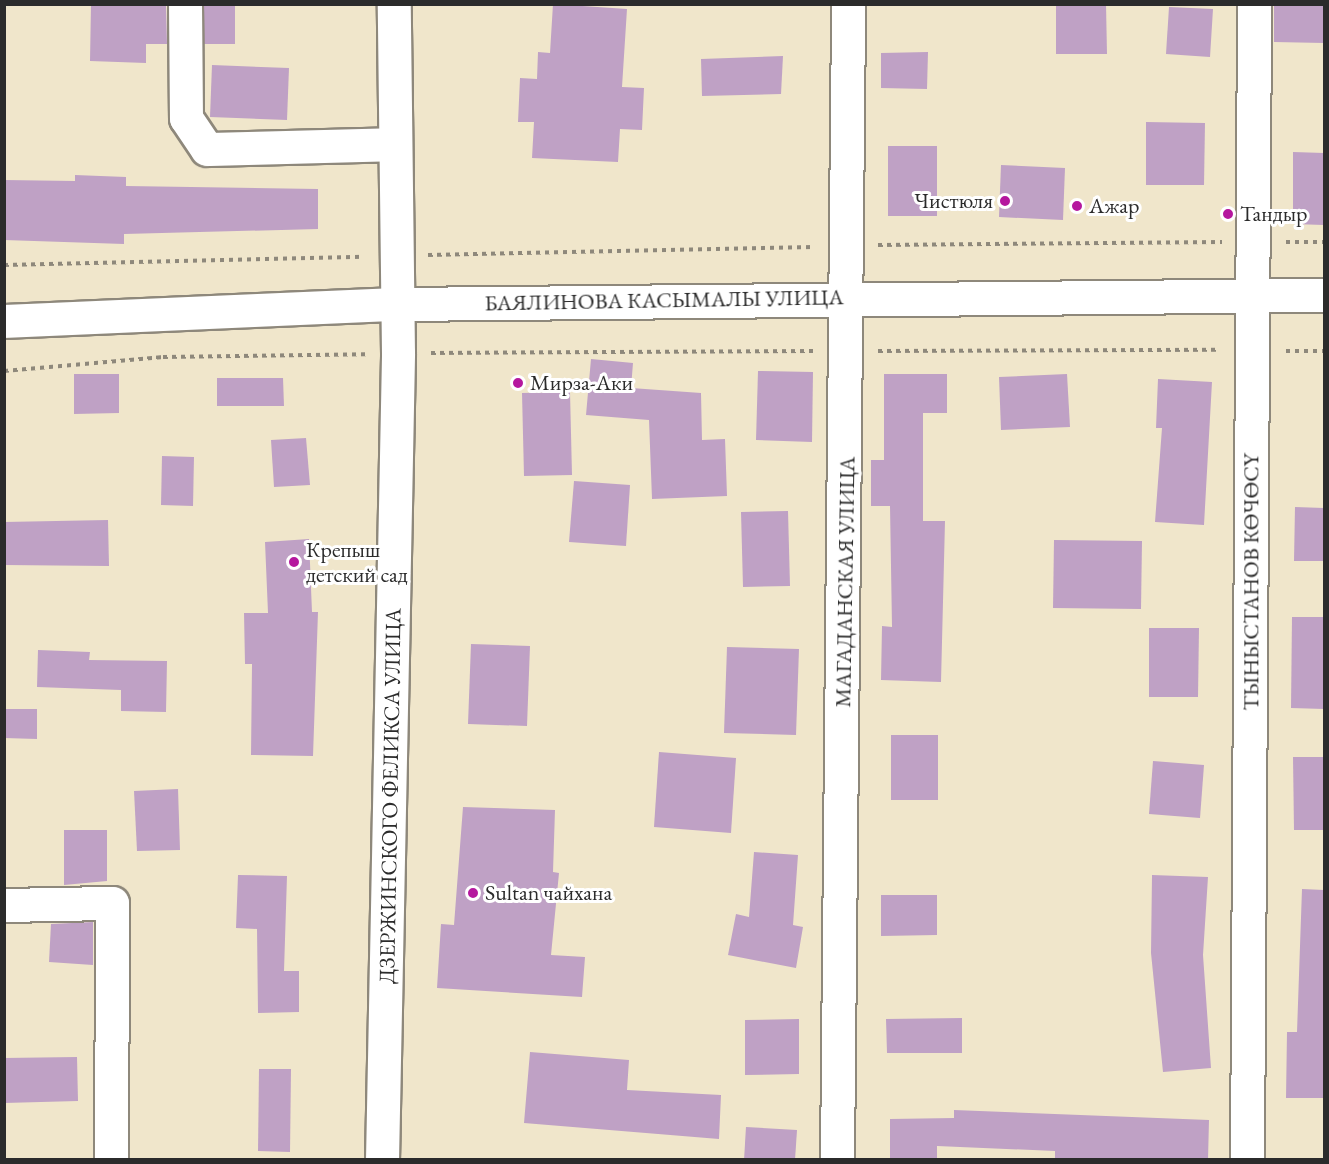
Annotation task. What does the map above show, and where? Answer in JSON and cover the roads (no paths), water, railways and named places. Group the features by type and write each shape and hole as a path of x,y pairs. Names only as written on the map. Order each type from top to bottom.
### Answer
{"street":[{"path":"185,4 186,118 207,149 393,144"},
{"name":"ДЗЕРЖИНСКОГО ФЕЛИКСА УЛИЦА","path":"382,1160 398,353 393,144 394,4"},
{"name":"МАГАДАНСКАЯ УЛИЦА","path":"837,1160 850,246 848,4"},
{"name":"ТЫНЫСТАНОВ КӨЧӨСҮ","path":"1247,1160 1254,4"},
{"name":"БАЯЛИНОВА КАСЫМАЛЫ УЛИЦА","path":"4,321 397,304 1324,295"},
{"path":"4,905 112,903 111,1160"}],"place":[{"name":"Чистюля","path":"1005,201"},
{"name":"Ажар","path":"1077,206"},
{"name":"Тандыр","path":"1228,214"},
{"name":"Мирза-Аки","path":"518,383"},
{"name":"Крепыш детский сад","path":"294,562"},
{"name":"Sultan чайхана","path":"473,893"}]}
